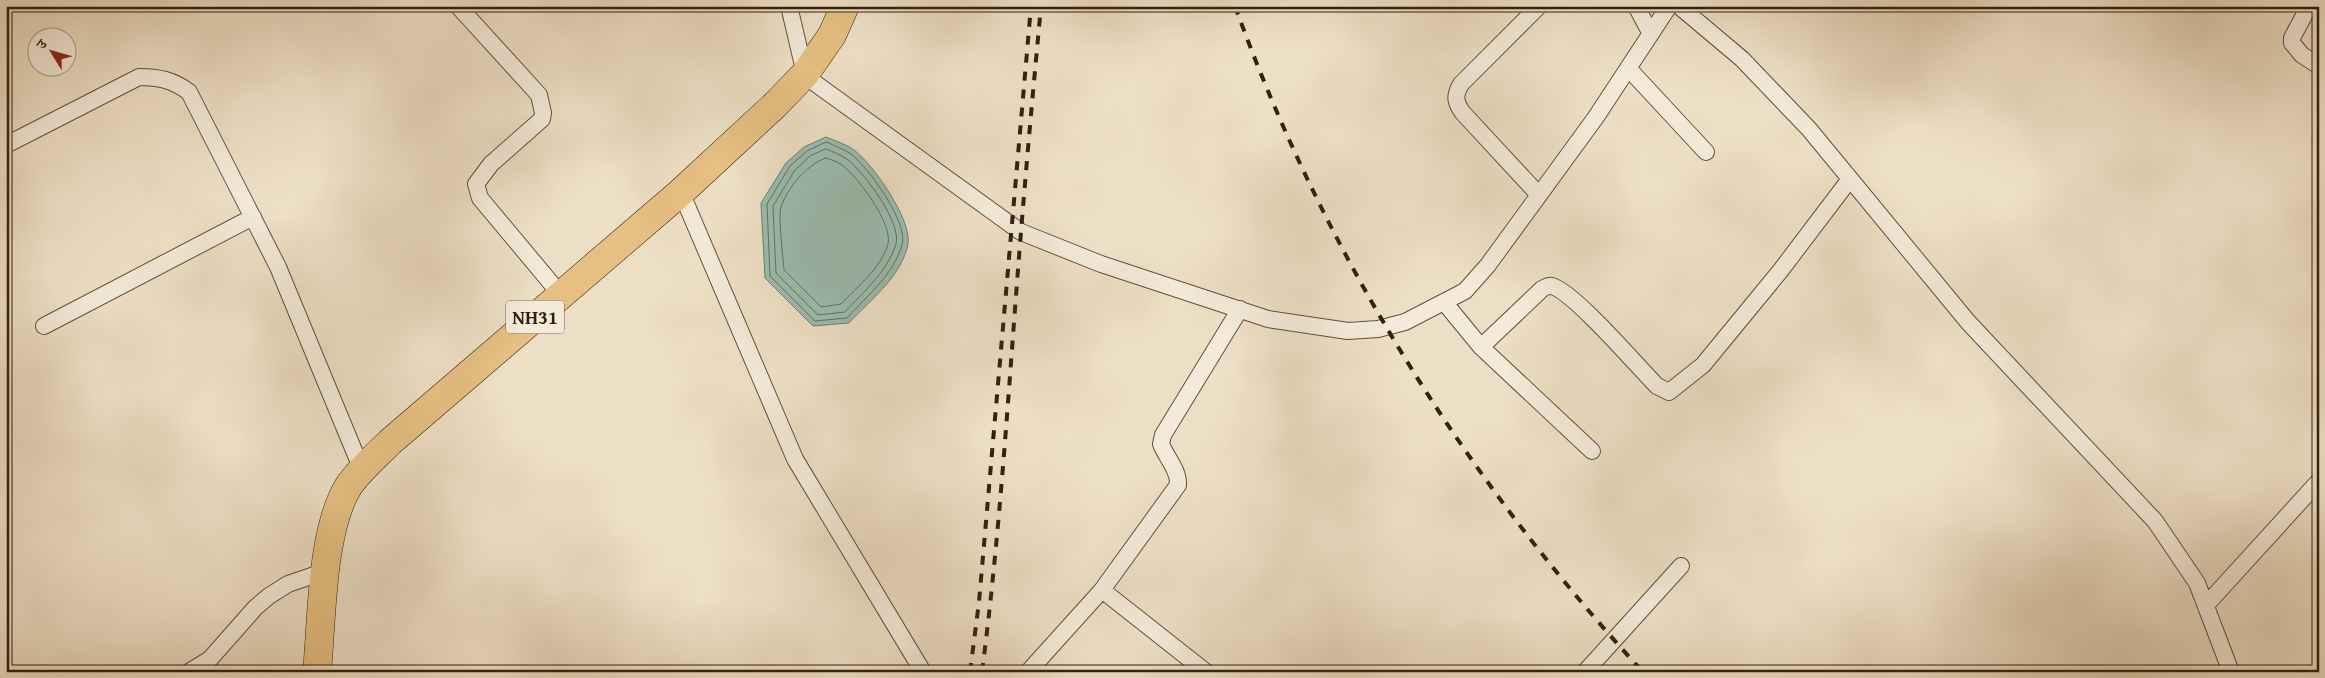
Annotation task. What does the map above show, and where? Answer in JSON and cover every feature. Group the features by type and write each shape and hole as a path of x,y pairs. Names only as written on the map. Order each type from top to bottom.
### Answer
{"highway":[{"name":"NH31","path":"317,672 326,571 333,527 340,504 349,486 390,442 681,192 805,74 832,35 845,6"}],"street":[{"path":"458,6 539,95 543,113 542,119 491,164 480,176 476,184 480,198 561,295"},
{"path":"789,6 805,74 812,81 1012,228 1092,261 1268,319 1348,331 1378,329 1406,322 1465,290 1488,265 1596,117 1669,6"},
{"path":"1539,195 1455,102 1456,92 1461,84 1540,6"},
{"path":"1636,6 1651,34"},
{"path":"1679,6 1742,59 1809,129 1968,322 2155,521 2197,583 2231,672"},
{"path":"2309,6 2292,38 2292,43 2302,55 2319,66"},
{"path":"1628,68 1706,152"},
{"path":"6,144 139,78 160,77 178,84 189,92 278,267 362,470"},
{"path":"1482,347 1542,289 1548,286 1555,287 1584,310 1657,386 1669,392 1703,365 1781,270 1850,179"},
{"path":"681,192 795,459 923,672"},
{"path":"44,326 253,216"},
{"path":"1444,302 1482,347 1592,451"},
{"path":"1028,672 1102,590 1178,485 1176,471 1161,444 1163,435 1240,310"},
{"path":"2206,604 2319,481"},
{"path":"1585,672 1681,566"},
{"path":"189,672 210,659 268,596 288,584 326,571"},
{"path":"1102,590 1206,672"}],"water":[{"path":"826,137 854,150 871,167 898,207 908,234 908,244 905,256 892,277 849,323 813,326 765,278 761,203 786,163 804,147"}],"railway":[{"path":"970,672 979,602 1031,6"},
{"path":"982,672 1000,507 1023,204 1041,6"},
{"path":"1235,6 1271,98 1311,187 1356,274 1406,359 1459,442 1517,521 1578,598 1643,672"}]}
